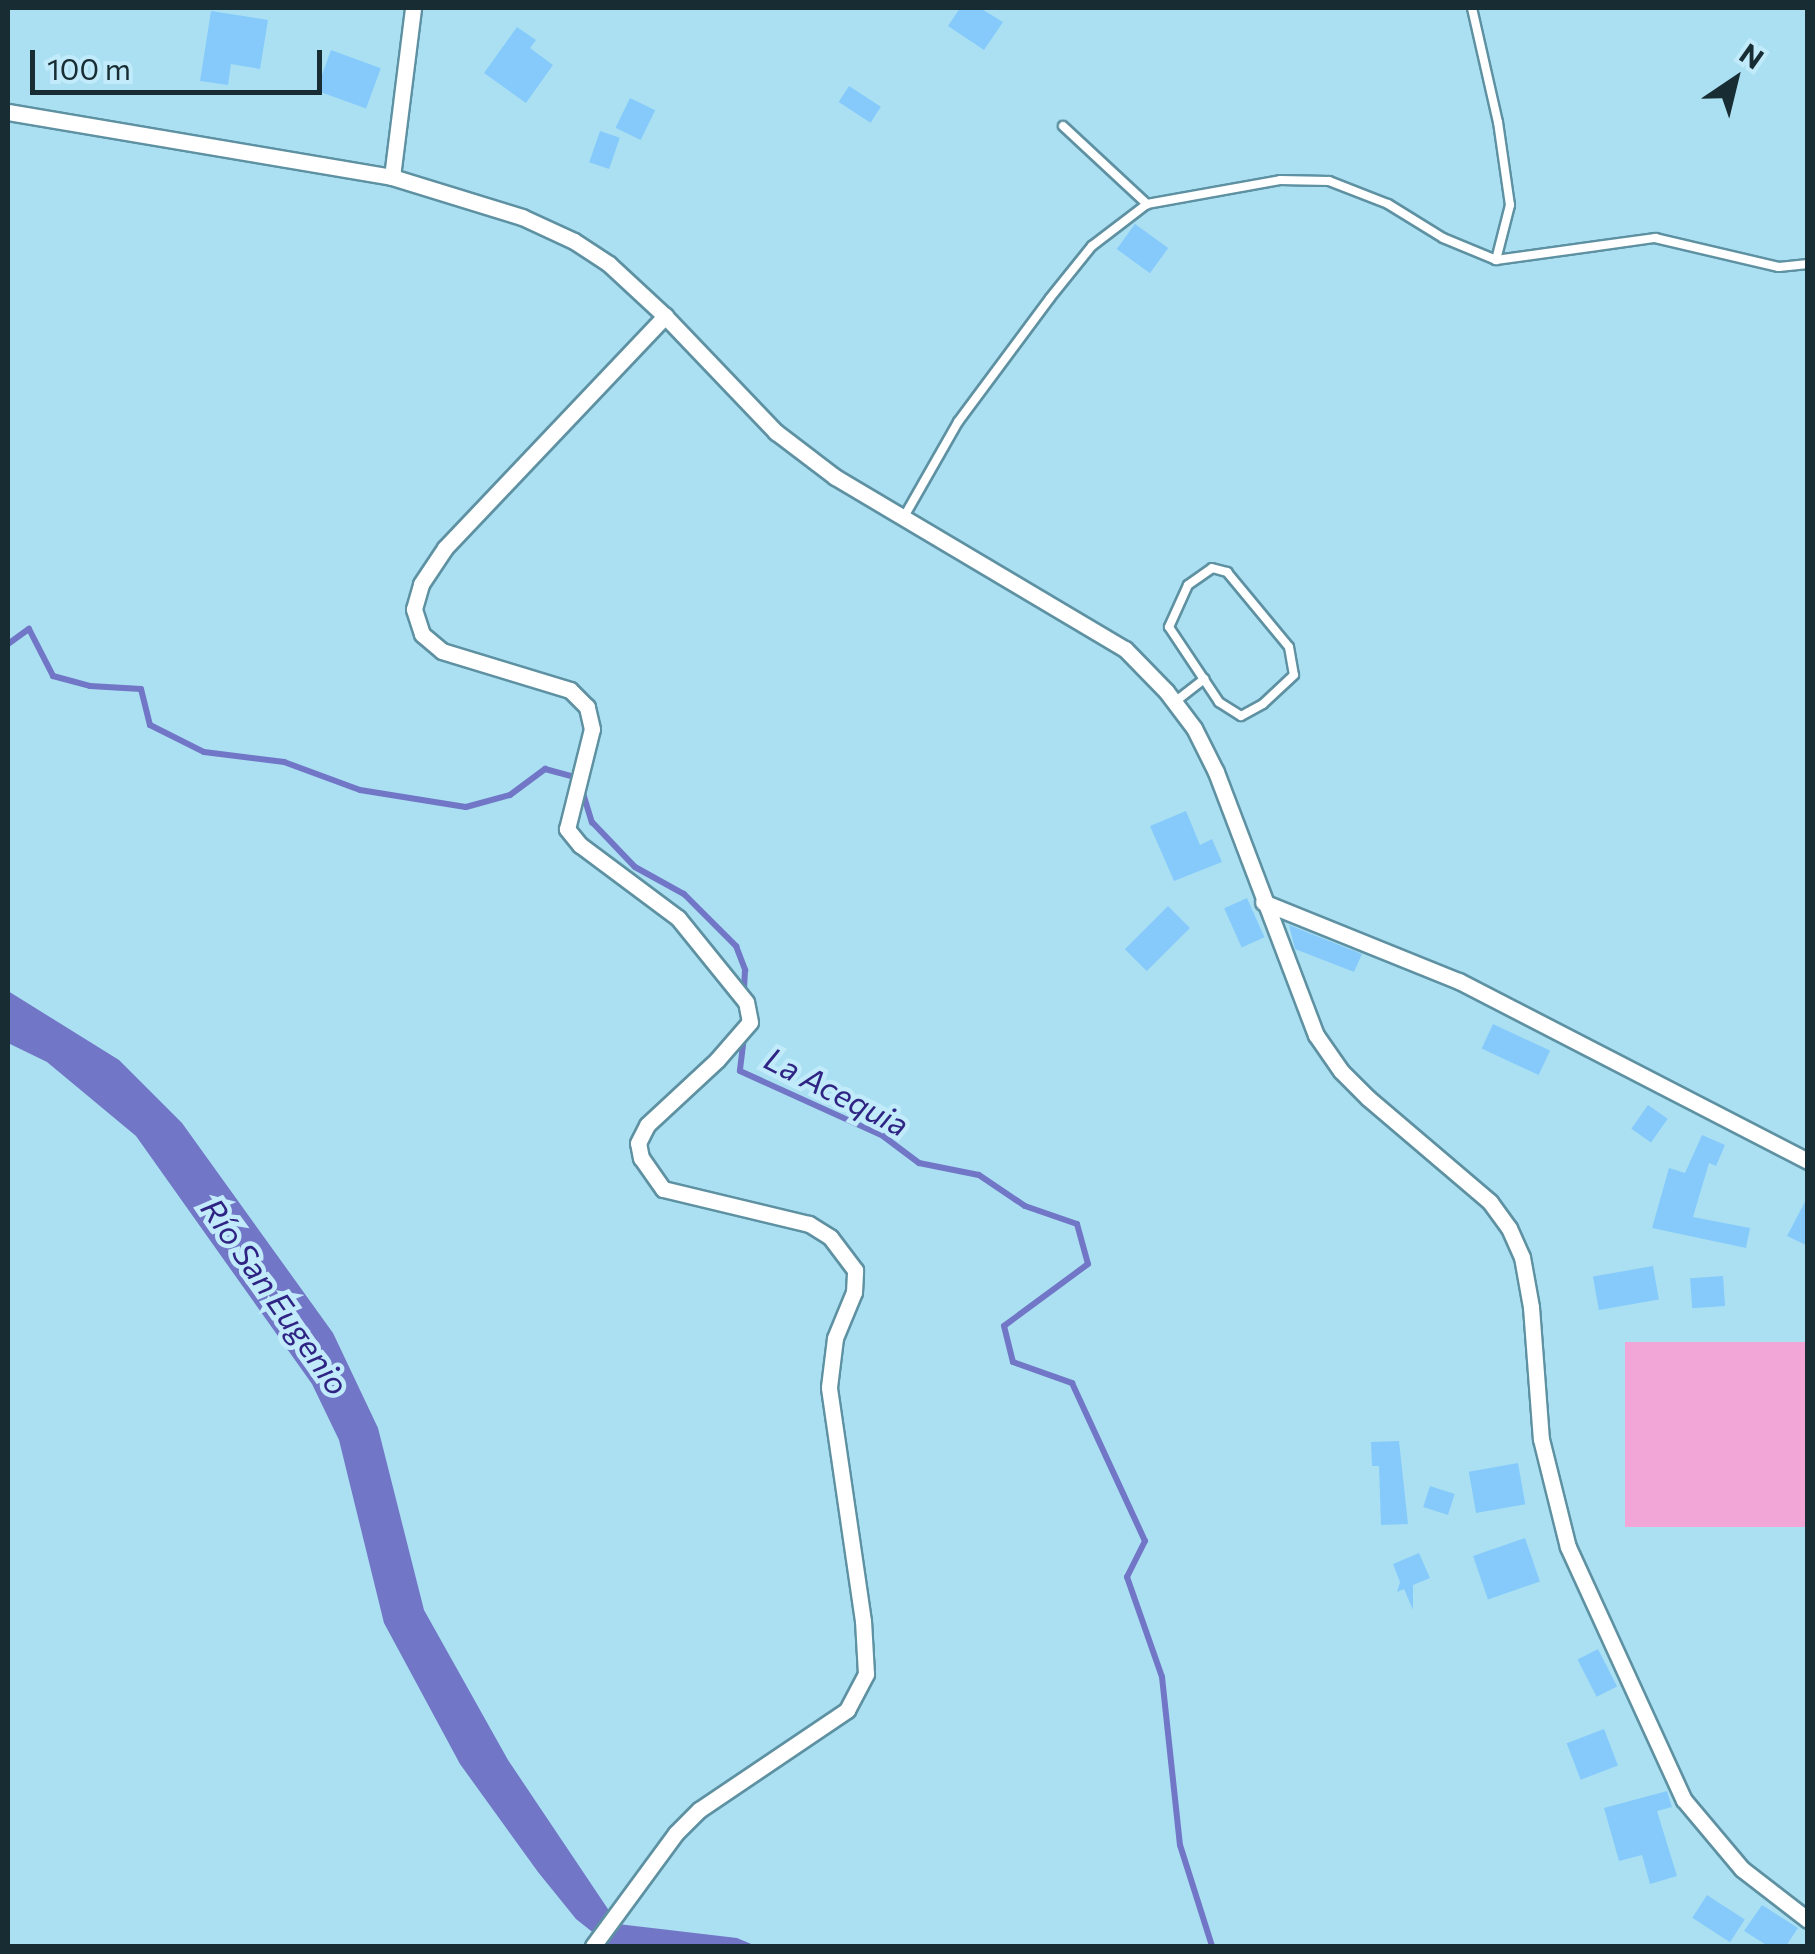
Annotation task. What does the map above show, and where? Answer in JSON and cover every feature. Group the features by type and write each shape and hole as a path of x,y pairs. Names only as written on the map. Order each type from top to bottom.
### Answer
{"street":[{"path":"392,177 413,8"},
{"path":"8,112 392,177 522,217 574,240 609,264 665,316 776,432 835,477 1125,650 1175,702 1194,728 1216,772 1316,1035 1341,1071 1490,1202 1508,1228 1522,1257 1531,1307 1540,1439 1568,1547 1684,1800 1742,1869 1808,1920"},
{"path":"593,1946 699,1810 847,1710 866,1674 829,1387 835,1338 854,1292 854,1270 830,1237 809,1224 663,1189 649,1175 638,1143 647,1125 750,1022 746,1002 678,918 580,845 567,829 567,813 592,728 587,707 570,690 442,651 422,634 414,609 421,584 445,548 665,316"},
{"path":"1263,902 1459,981 1808,1161"}],"lane":[{"path":"1472,8 1498,122 1510,205 1496,260"},
{"path":"1063,126 1148,204"},
{"path":"905,516 958,422 1050,298 1092,246 1148,204 1280,180 1330,181 1388,204 1443,238 1496,260 1655,238 1779,267 1808,264"},
{"path":"1212,568 1226,572 1288,647 1294,675 1264,704 1240,716 1219,702 1204,680 1169,627 1188,585 1212,568"},
{"path":"1175,702 1204,680"}],"shaded area":[{"path":"1625,1342 1807,1342 1807,1527 1625,1527"}],"water":[{"name":"Río San Eugenio","path":"8,991 119,1060 182,1123 333,1333 378,1428 424,1610 508,1760 618,1924 737,1938 756,1946 610,1946 576,1919 538,1872 460,1764 384,1623 339,1440 312,1384 136,1136 47,1062 8,1043"}],"building":[{"path":"960,8 980,8 1003,22 984,50 948,26"},
{"path":"211,11 268,20 260,69 231,64 228,85 200,81"},
{"path":"517,27 536,40 530,48 553,65 526,103 484,73"},
{"path":"331,50 381,68 366,109 316,90"},
{"path":"849,86 881,107 871,123 839,102"},
{"path":"630,98 655,110 641,140 616,128"},
{"path":"600,131 620,138 609,169 589,162"},
{"path":"1135,224 1168,248 1150,273 1117,249"},
{"path":"1186,811 1200,845 1212,839 1222,862 1174,881 1150,826"},
{"path":"1247,898 1264,937 1242,947 1224,908"},
{"path":"1168,906 1190,928 1147,971 1125,949"},
{"path":"1289,925 1362,954 1354,972 1295,949"},
{"path":"1493,1024 1550,1051 1539,1075 1482,1048"},
{"path":"1648,1105 1668,1119 1651,1143 1631,1129"},
{"path":"1702,1135 1725,1145 1716,1166 1709,1163 1693,1217 1750,1228 1746,1248 1652,1228 1669,1168 1685,1173"},
{"path":"1808,1196 1808,1246 1787,1236"},
{"path":"1653,1266 1659,1299 1599,1310 1593,1277"},
{"path":"1723,1276 1725,1306 1692,1308 1690,1278"},
{"path":"1399,1441 1408,1524 1381,1525 1379,1466 1372,1466 1371,1442"},
{"path":"1518,1463 1525,1504 1476,1513 1469,1472"},
{"path":"1430,1486 1455,1494 1448,1515 1423,1507"},
{"path":"1525,1538 1540,1581 1488,1599 1473,1556"},
{"path":"1419,1553 1430,1578 1413,1585 1413,1610 1404,1589 1397,1592 1400,1582 1393,1564"},
{"path":"1598,1649 1617,1686 1597,1697 1578,1659"},
{"path":"1604,1729 1618,1765 1581,1780 1567,1743"},
{"path":"1667,1791 1672,1807 1657,1811 1677,1876 1650,1884 1642,1855 1619,1861 1604,1808"},
{"path":"1707,1895 1745,1920 1730,1942 1692,1918"},
{"path":"1762,1905 1798,1928 1786,1946 1768,1946 1744,1931"}],"waterway":[{"name":"La Acequia","path":"8,644 29,629 53,676 90,686 141,689 150,725 204,752 284,762 360,790 466,807 510,795 545,769 578,778"},
{"name":"La Acequia","path":"582,790 592,822 635,867 684,894 736,946 745,970 744,992"},
{"name":"La Acequia","path":"744,1037 740,1071 883,1136 919,1163 979,1175 1025,1206 1077,1224 1088,1264 1004,1326 1013,1362 1072,1383 1145,1541 1127,1577 1162,1677 1180,1845 1212,1946"}]}
